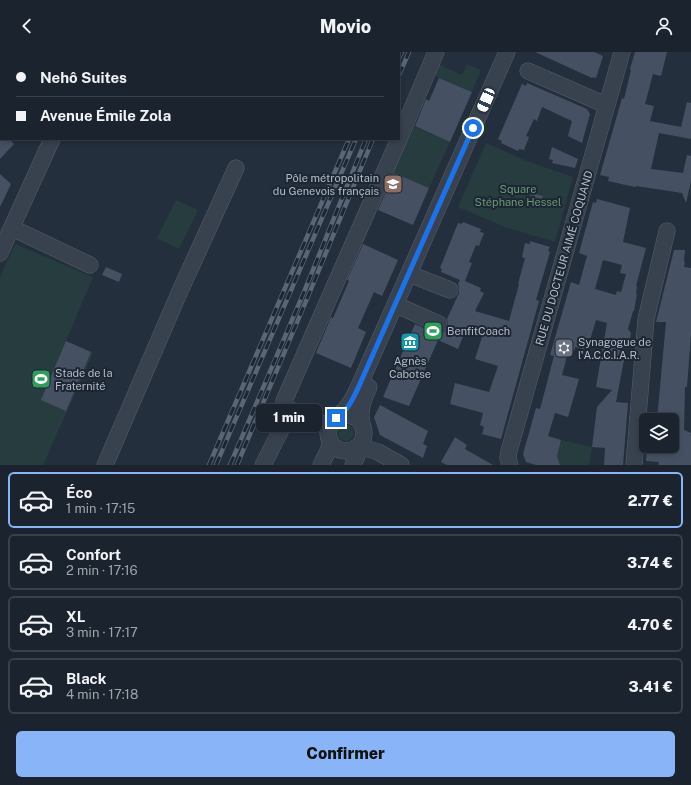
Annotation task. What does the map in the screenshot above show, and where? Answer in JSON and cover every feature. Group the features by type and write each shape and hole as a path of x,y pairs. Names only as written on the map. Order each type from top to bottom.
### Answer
{"street":[{"path":"322,465 329,449 332,429 349,406 359,386 507,52"},
{"path":"333,465 339,457 363,439 364,434 361,413 362,404 516,52"},
{"name":"RUE DU DOCTEUR AIMÉ COQUAND","path":"510,465 508,458 509,451 622,52"},
{"path":"400,137 435,54"},
{"path":"528,71 606,105"},
{"path":"0,253 52,140"},
{"path":"332,429 285,407 284,400 399,140"},
{"path":"105,465 180,291 236,168"},
{"path":"12,228 90,265"},
{"path":"634,465 646,319 667,231"},
{"path":"417,277 450,290"},
{"path":"403,308 439,324"},
{"path":"263,465 291,410"},
{"path":"362,424 351,416 342,416 332,429 333,445 336,448 353,448 378,452 401,465"},
{"path":"353,448 357,456 353,465"}],"green space":[{"path":"436,63 462,75 467,64 481,70 472,92 431,74"},
{"path":"408,124 450,142 429,188 388,170"},
{"name":"Square Stéphane Hessel","path":"486,143 527,161 573,177 555,242 505,227 458,207"},
{"path":"176,200 198,210 179,249 157,238"},
{"name":"Stade de la Fraternité","path":"15,244 93,277 66,341 93,353 43,465 0,465 0,277"},
{"path":"346,425 352,427 354,433 352,439 346,441 340,439 338,433 340,427"},
{"path":"561,440 592,447 589,465 560,465 557,456"}],"building":[{"path":"535,52 594,52 603,56 596,78 592,78"},
{"path":"635,52 667,52 661,76 653,74 645,104 654,106 650,121 681,127 687,102 691,103 691,139 659,133 651,169 683,173 687,155 691,156 691,181 686,203 682,193 635,187 608,181 609,177 600,175 622,98 624,99"},
{"path":"439,78 472,92 450,142 415,126 426,99 429,101"},
{"path":"527,83 587,109 590,114 582,143 568,136 572,121 542,107 537,121 534,119 526,136 529,137 524,150 519,149 518,151 501,143 502,141 498,139 522,84 526,86"},
{"path":"0,140 10,140 14,144 0,159"},
{"path":"552,147 578,159 575,168 552,163 553,160 549,159"},
{"path":"394,173 429,188 413,225 378,210"},
{"path":"0,174 11,184 0,207"},
{"path":"532,193 543,196 540,207 529,204"},
{"path":"597,199 630,208 623,242 646,248 636,286 637,294 634,311 628,329 631,333 630,340 625,344 622,359 624,360 616,402 628,403 623,465 604,465 605,448 592,447 597,407 612,390 596,387 607,323 596,320 587,350 575,347 575,350 569,348 562,375 579,379 568,417 555,413 548,436 561,440 557,456 560,465 536,465 526,462 523,454 536,408 540,409 554,356 550,355 571,282 579,285 587,256 579,253 593,202 596,203","holes":["603,260 622,265 620,273 626,274 621,292 617,291 616,295 595,289"]},
{"path":"463,222 481,229 480,232 484,233 479,246 476,245 469,262 472,263 465,281 481,288 480,291 484,293 475,311 509,321 525,258 522,257 525,243 530,244 530,241 550,247 548,251 550,252 536,300 539,301 501,439 482,434 484,427 480,425 483,413 450,404 455,383 489,392 498,366 475,359 482,337 466,330 458,349 438,340 409,406 383,397 415,324 435,333 444,332 447,328 447,319 459,293 458,284 460,280 441,272 442,269 440,268 458,223 462,224"},
{"path":"363,244 398,260 382,296 374,292 358,328 366,332 351,368 316,353 331,317 333,318 349,281 347,280"},
{"path":"674,250 685,250 684,267 691,268 691,333 687,387 685,387 684,430 691,433 691,465 658,465 659,462 646,461 647,453 679,453 679,413 658,413 666,322 656,322"},
{"path":"106,267 122,274 119,282 102,275"},
{"path":"66,341 91,352 66,411 41,400"},
{"path":"380,405 428,431 423,444 427,446 423,458 380,435 374,417"},
{"path":"455,437 467,445 465,449 493,465 447,465 441,462"}],"railway":[{"path":"400,56 402,52"},
{"path":"400,73 409,52"},
{"path":"209,465 349,140"},
{"path":"216,465 356,140"},
{"path":"230,465 304,292 366,140"},
{"path":"237,465 373,140"}],"place":[{"name":"Pôle métropolitain du Genevois français","path":"393,184"},
{"name":"BenfitCoach","path":"433,331"},
{"name":"Agnès Cabotse","path":"410,342"},
{"name":"Synagogue de l'A.C.C.I.A.R.","path":"564,348"},
{"name":"Stade de la Fraternité","path":"41,379"}],"route":[{"path":"336,418 342,414 352,401 473,128"}]}
